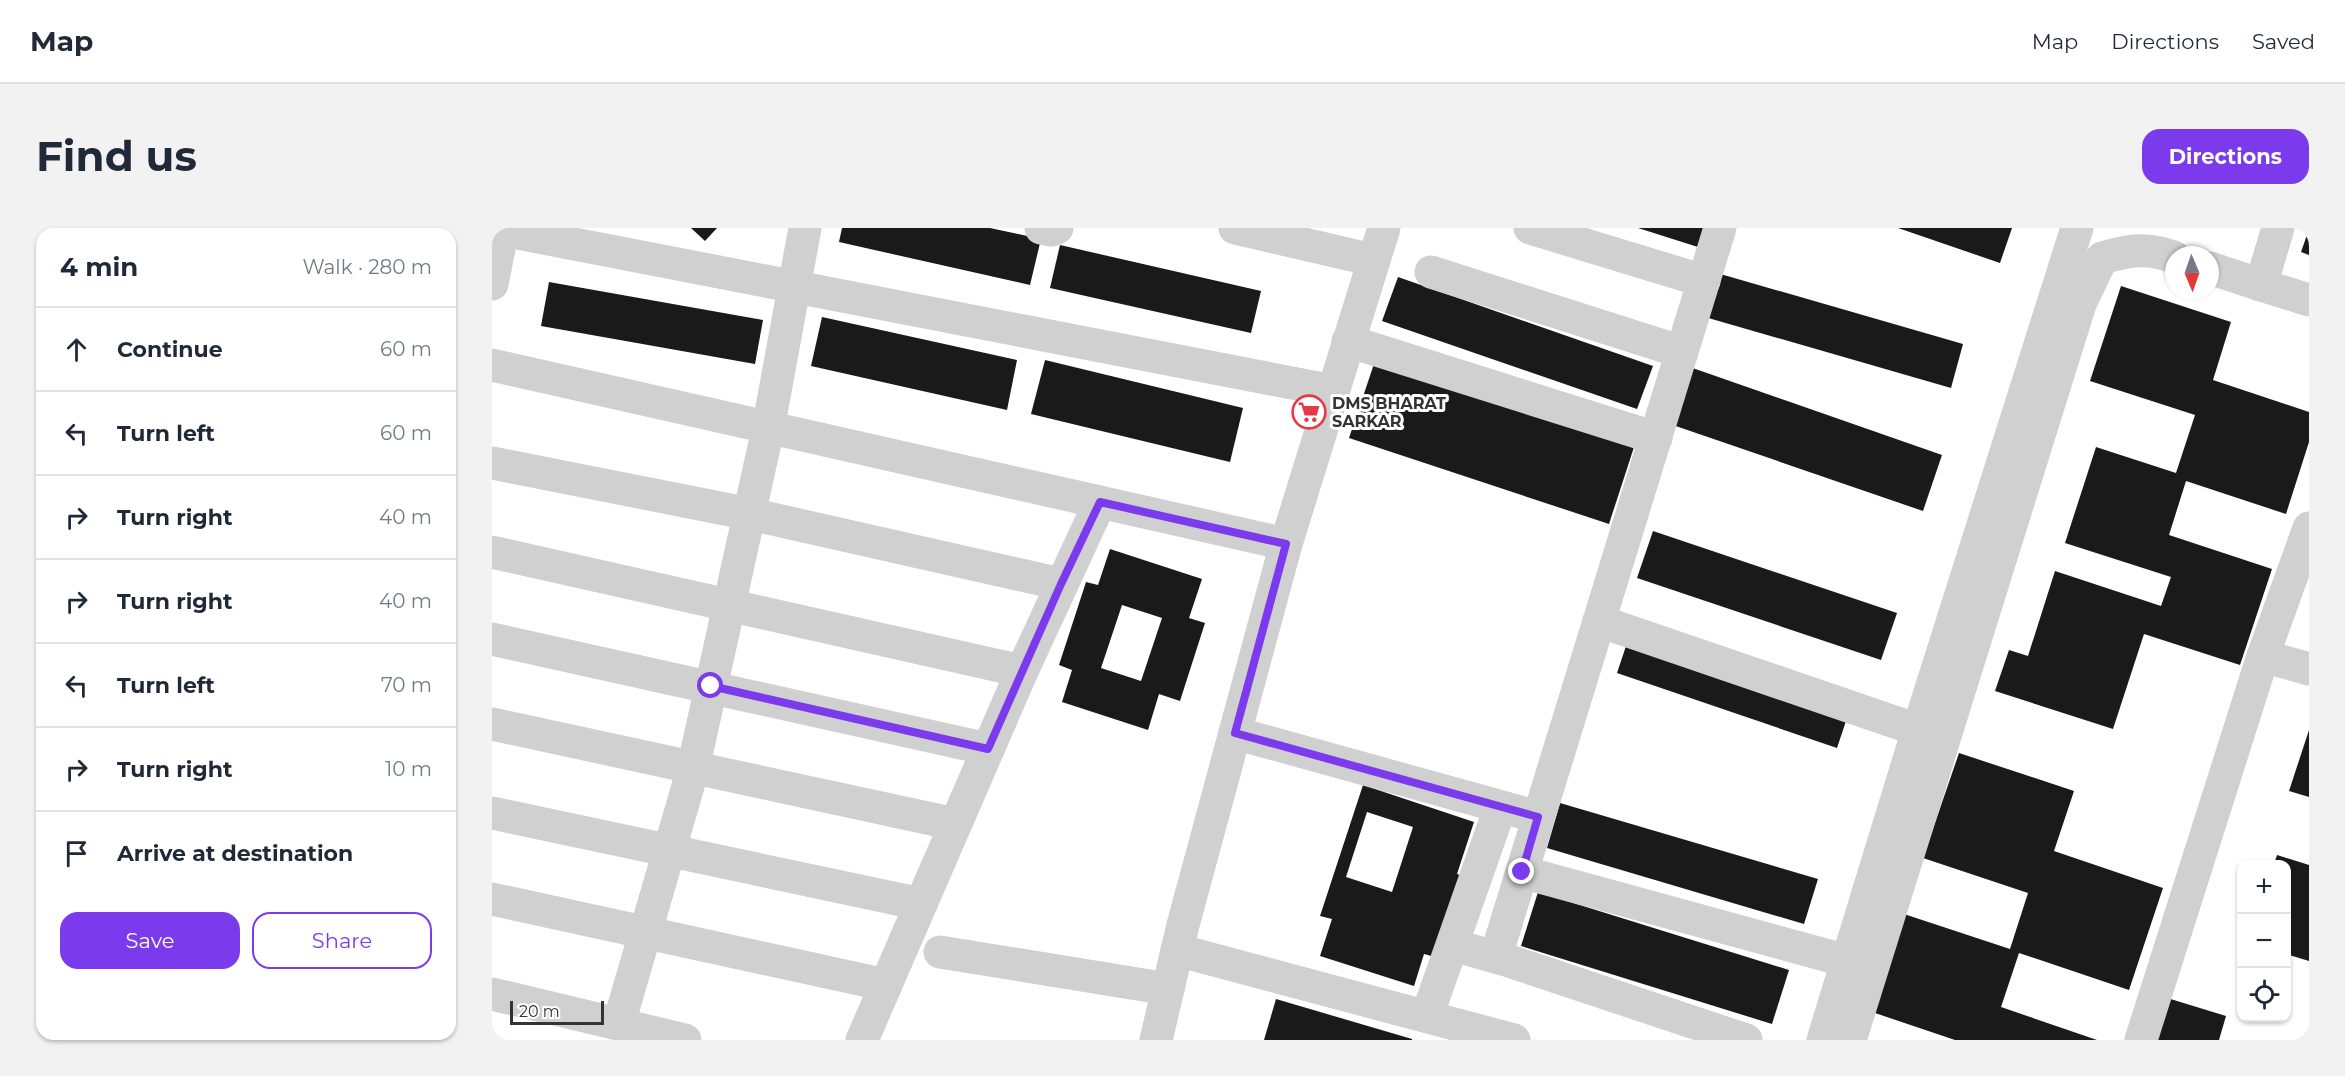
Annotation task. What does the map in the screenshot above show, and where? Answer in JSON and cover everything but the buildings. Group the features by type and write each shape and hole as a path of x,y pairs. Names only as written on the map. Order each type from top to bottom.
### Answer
{"street":[{"path":"619,1023 693,769 768,429 805,228"},
{"path":"1041,228 1057,228"},
{"path":"1234,228 1373,260"},
{"path":"1155,1040 1286,544 1383,228"},
{"path":"1530,228 1704,281"},
{"path":"1496,956 1720,228"},
{"path":"1823,1040 1918,730 2077,228"},
{"path":"2261,285 2278,228"},
{"path":"492,284 502,229 1333,391"},
{"path":"1850,1040 2080,304 2102,258 2131,249 2165,254"},
{"path":"2219,271 2309,300"},
{"path":"1431,272 1682,352"},
{"path":"1348,341 1656,438"},
{"path":"492,365 1286,544"},
{"path":"492,463 750,514 1061,584"},
{"path":"862,1040 1022,671 1100,502"},
{"path":"2141,1040 2263,656 2309,528"},
{"path":"492,552 1022,671"},
{"path":"1599,621 1918,730"},
{"path":"492,639 988,749"},
{"path":"2263,656 2309,669"},
{"path":"492,724 956,824"},
{"path":"1235,733 1538,817"},
{"path":"1427,1016 1500,808"},
{"path":"492,813 921,904"},
{"path":"1522,872 1847,961"},
{"path":"492,899 886,985"},
{"path":"1453,945 1496,956 1746,1040"},
{"path":"1177,950 1514,1040"},
{"path":"940,952 1168,989"},
{"path":"492,994 685,1040"}],"place":[{"name":"DMS BHARAT SARKAR","path":"1309,412"}],"route":[{"path":"711,686 988,749 1100,502 1286,544 1235,733 1538,817 1522,872"}]}
